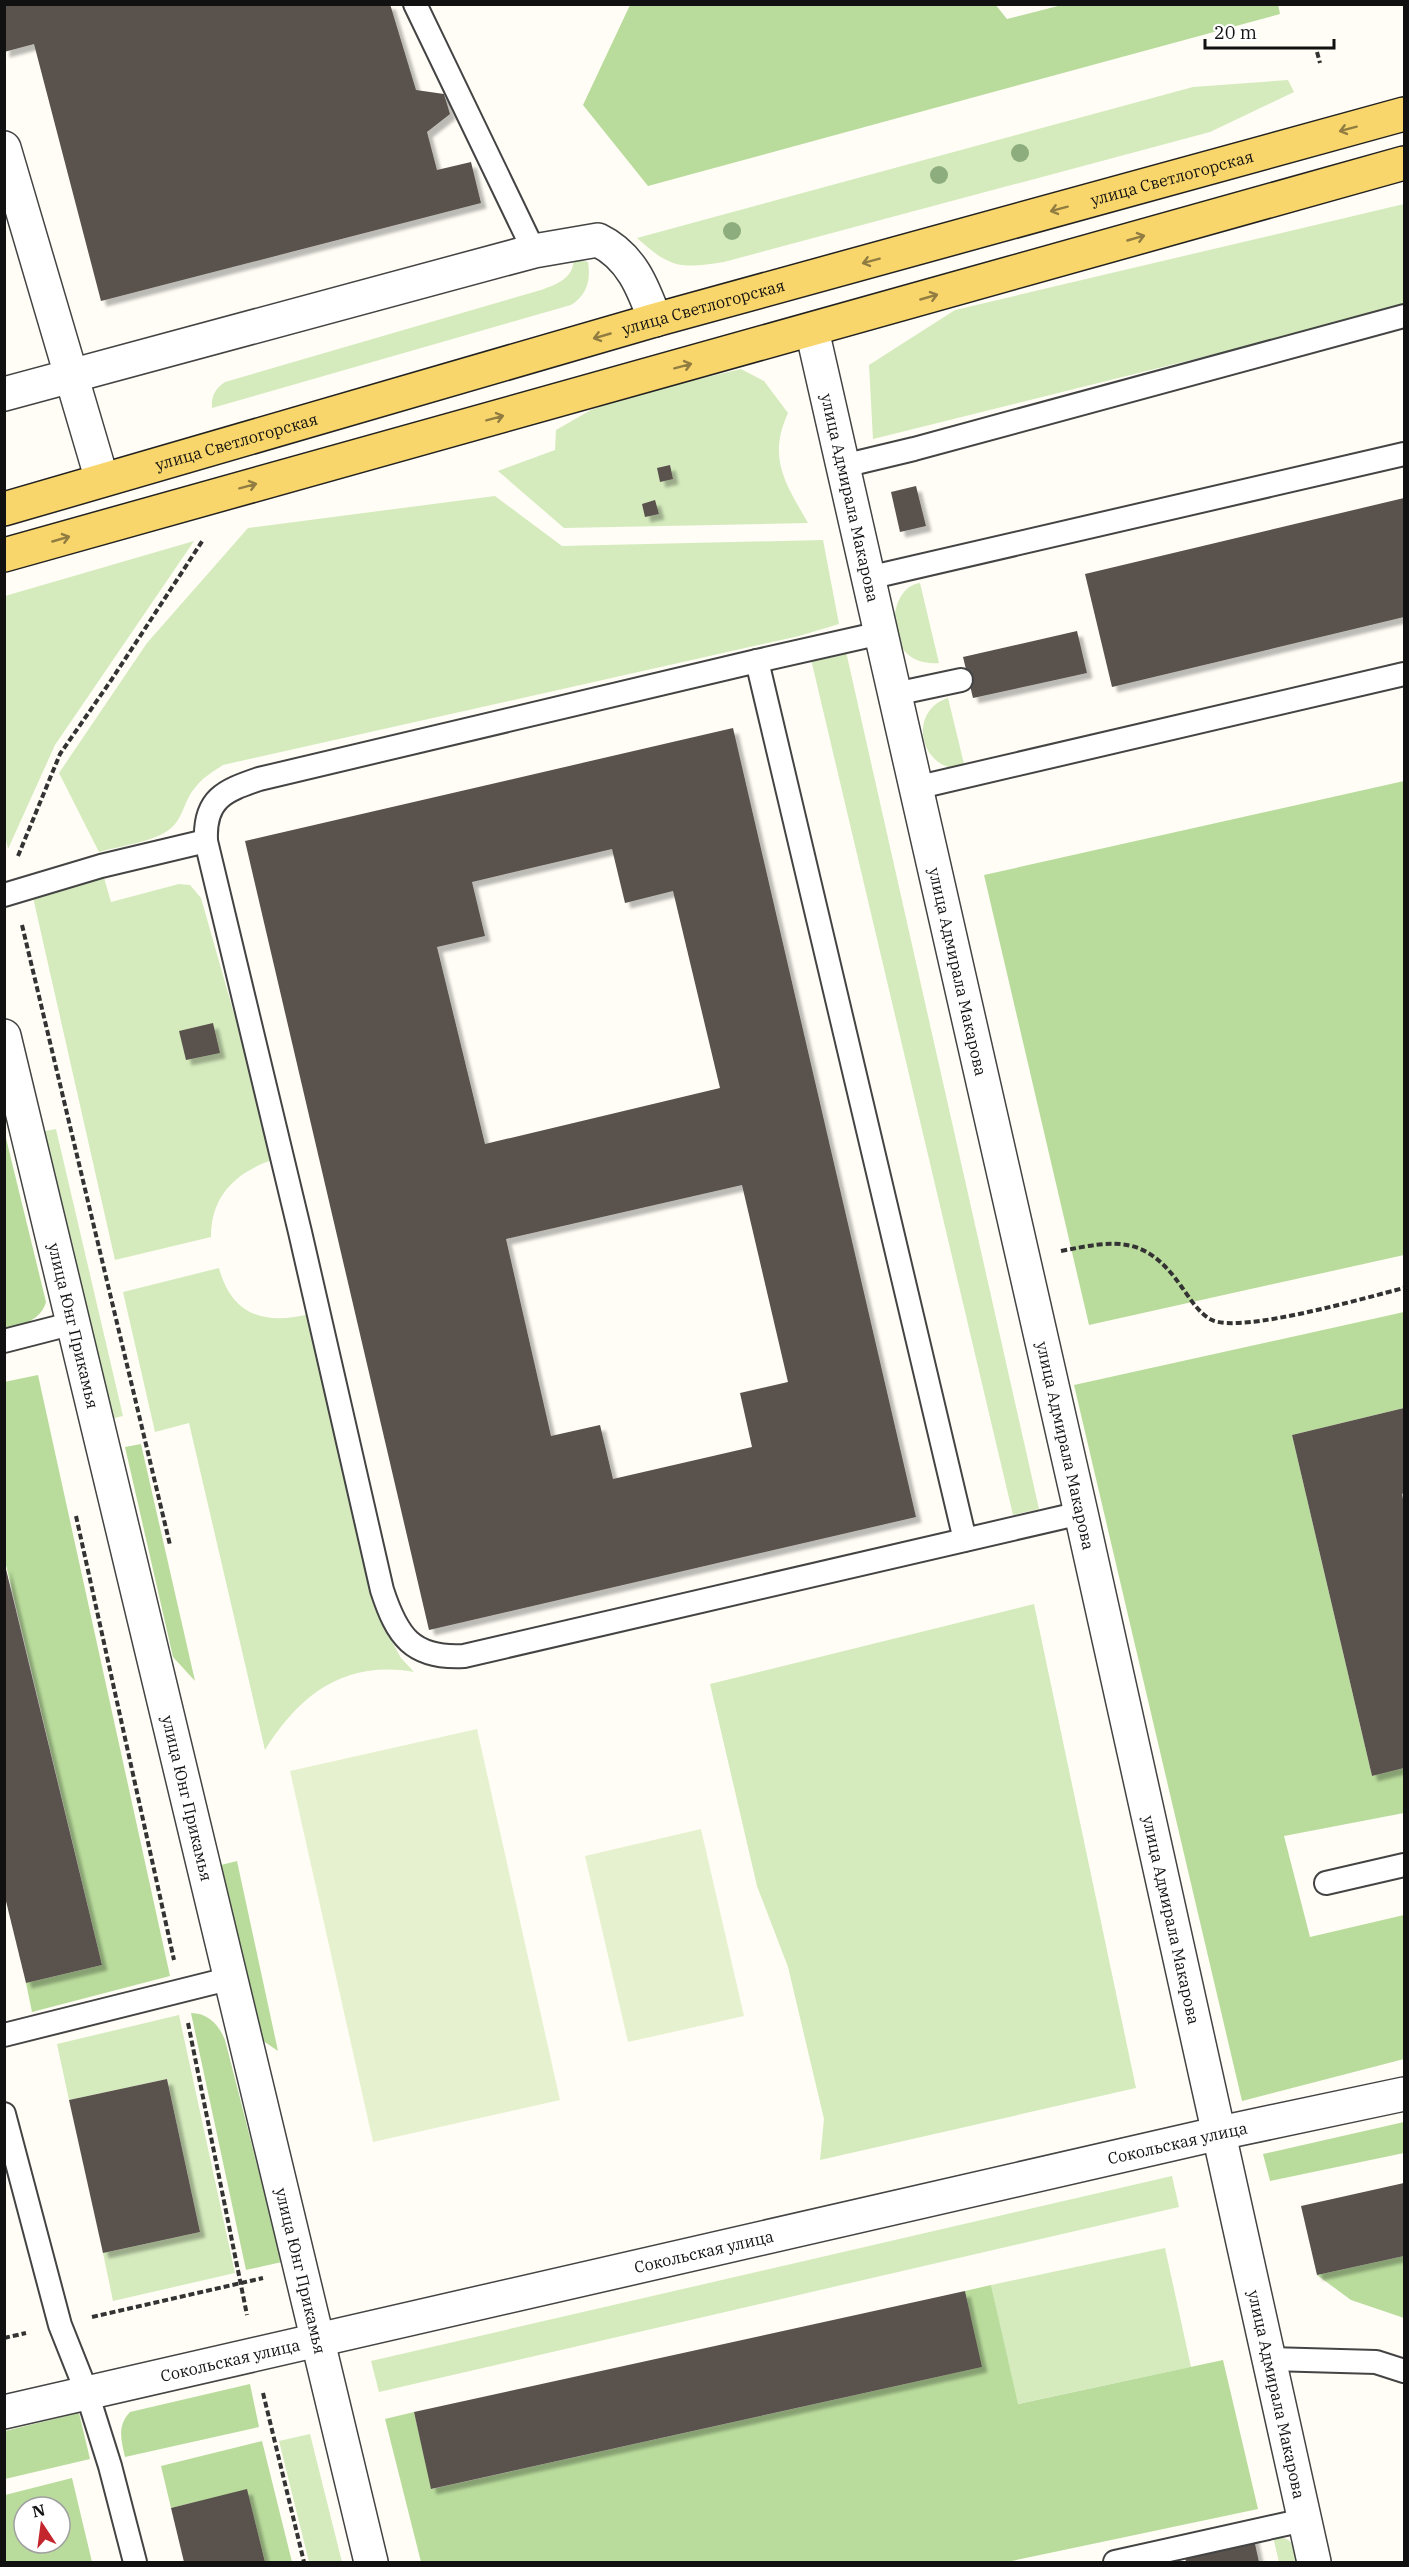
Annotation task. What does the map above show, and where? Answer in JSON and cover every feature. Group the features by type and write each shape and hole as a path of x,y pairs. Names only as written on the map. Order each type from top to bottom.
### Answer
{"main road":[{"name":"улица Светлогорская","path":"4,509 655,320 1404,114"},
{"path":"4,555 1404,163"}],"street":[{"path":"4,148 102,480"},
{"path":"4,394 534,251 598,240 620,254 638,277 655,320"},
{"name":"улица Адмирала Макарова","path":"812,330 1081,1513 1314,2562"},
{"name":"улица Юнг Прикамья","path":"4,1036 302,2268 370,2562"},
{"name":"Сокольская улица","path":"4,2412 1220,2133 1404,2094"}],"lane":[{"path":"415,4 534,251"},
{"path":"843,466 926,446 1404,316"},
{"path":"868,578 1404,454"},
{"path":"881,633 259,778 223,794 214,802 205,825 206,841 300,1232 382,1590 399,1632 413,1647 444,1657 464,1656 1081,1513"},
{"path":"757,661 965,1540"},
{"path":"915,788 1404,674"},
{"path":"894,694 961,680"},
{"path":"4,896 101,866 206,841"},
{"path":"4,1341 74,1323"},
{"path":"1326,1883 1404,1865"},
{"path":"4,2035 232,1978"},
{"path":"4,2114 60,2325 87,2393 110,2466 135,2562"},
{"path":"1268,2359 1376,2362 1404,2371"},
{"path":"1115,2562 1304,2520"}],"path":[{"path":"1317,52 1320,63"},
{"path":"17,858 60,754 206,536"},
{"path":"1022,1259 1100,1244 1128,1244 1156,1256 1193,1302 1212,1320 1238,1323 1269,1319 1404,1288"},
{"path":"74,1508 181,1991 254,2353 304,2562"},
{"path":"4,2338 302,2268"}],"green space":[{"path":"995,4 1007,19 1062,5 1278,4 1280,14 648,186 583,105 630,5"},
{"path":"1288,80 1294,92 1210,132 724,262 696,265 676,264 658,255 637,238 1193,87"},
{"path":"1404,204 1404,307 873,439 869,365 955,310"},
{"path":"574,259 588,262 589,275 587,286 581,297 571,305 212,408 214,393 225,382 541,290 563,280 571,271"},
{"path":"741,369 764,381 788,413 779,444 779,458 786,483 808,523 564,528 498,471 555,450 556,430 591,410 631,395"},
{"path":"495,496 562,546 823,540 839,624 799,636 223,765 197,785 178,820 170,829 146,840 99,852 59,773 147,643 248,528"},
{"path":"194,541 55,745 8,849 4,831 5,596"},
{"path":"920,583 939,663 920,661 907,653 898,641 895,611 900,598 908,588"},
{"path":"845,647 1039,1509 1013,1515 810,655"},
{"path":"948,698 965,768 950,767 937,761 929,752 924,740 923,727 927,715 935,705"},
{"path":"1404,781 1404,1255 1089,1325 984,875"},
{"path":"103,874 111,902 179,884 190,885 201,898 250,1070 272,1160 236,1179 228,1188 215,1210 211,1237 115,1260 32,893"},
{"path":"56,1129 123,1416 106,1420 40,1132"},
{"path":"4,1130 46,1302 35,1318 24,1324 5,1329"},
{"path":"219,1268 232,1297 252,1313 279,1318 310,1314 379,1618 401,1658 414,1672 367,1671 327,1686 293,1712 265,1750 189,1423 155,1432 123,1292"},
{"path":"1404,1312 1404,1408 1292,1435 1372,1776 1404,1768 1404,1813 1284,1836 1310,1937 1404,1915 1404,2059 1242,2101 1074,1385"},
{"path":"38,1375 170,1976 32,2012 26,1983 102,1965 5,1561 4,1382"},
{"path":"141,1444 195,1681 173,1657 125,1447"},
{"path":"1034,1604 1136,2088 820,2160 824,2119 788,1967 757,1886 710,1684"},
{"path":"477,1729 560,2100 373,2142 290,1771"},
{"path":"701,1829 744,2016 628,2042 585,1856"},
{"path":"237,1861 278,2051 256,2036 217,1866"},
{"path":"191,2013 203,2015 212,2021 220,2029 225,2040 282,2262 246,2270"},
{"path":"179,2015 235,2273 113,2301 103,2253 200,2232 167,2079 69,2100 57,2044"},
{"path":"1404,2122 1404,2153 1270,2181 1263,2154"},
{"path":"1172,2176 1179,2207 379,2392 371,2361"},
{"path":"1165,2248 1191,2367 1017,2404 991,2285"},
{"path":"1404,2256 1404,2318 1351,2300 1317,2275"},
{"path":"991,2285 1018,2404 1223,2360 1258,2509 1007,2562 421,2562 385,2419 414,2412 432,2489 981,2367 965,2291"},
{"path":"250,2384 259,2427 125,2457 121,2439 122,2428 130,2412"},
{"path":"79,2413 90,2459 5,2479 5,2431"},
{"path":"310,2434 342,2562 309,2562 279,2441"},
{"path":"262,2441 292,2562 265,2562 247,2490 171,2508 161,2466"},
{"path":"72,2478 92,2562 5,2562 5,2495"},
{"path":"1273,2537 1289,2540 1295,2551 1297,2562 1279,2562"}],"building":[{"path":"4,4 390,4 416,90 444,94 450,114 427,132 437,170 471,162 481,203 101,301 34,44 4,52"},
{"path":"670,465 673,479 660,482 657,468"},
{"path":"916,486 926,526 900,532 891,492"},
{"path":"1404,498 1404,617 1112,687 1085,574"},
{"path":"655,500 659,514 645,517 642,504"},
{"path":"1077,631 1087,673 973,698 963,657"},
{"path":"733,728 916,1517 429,1630 245,841","holes":["612,849 625,903 673,891 720,1088 485,1144 437,947 485,936 472,882","742,1185 788,1382 740,1393 752,1447 613,1479 600,1425 551,1436 506,1239"]},
{"path":"213,1023 220,1053 186,1060 179,1031"},
{"path":"1404,1408 1404,1493 1402,1494 1404,1504 1404,1768 1372,1776 1292,1435"},
{"path":"5,1565 102,1965 26,1983 4,1893"},
{"path":"167,2079 200,2232 103,2253 69,2100"},
{"path":"1404,2183 1404,2256 1317,2275 1301,2206"},
{"path":"965,2291 982,2367 431,2489 414,2412"},
{"path":"247,2489 265,2562 184,2562 171,2508"},
{"path":"1253,2535 1259,2562 1186,2562 1184,2551"}]}
